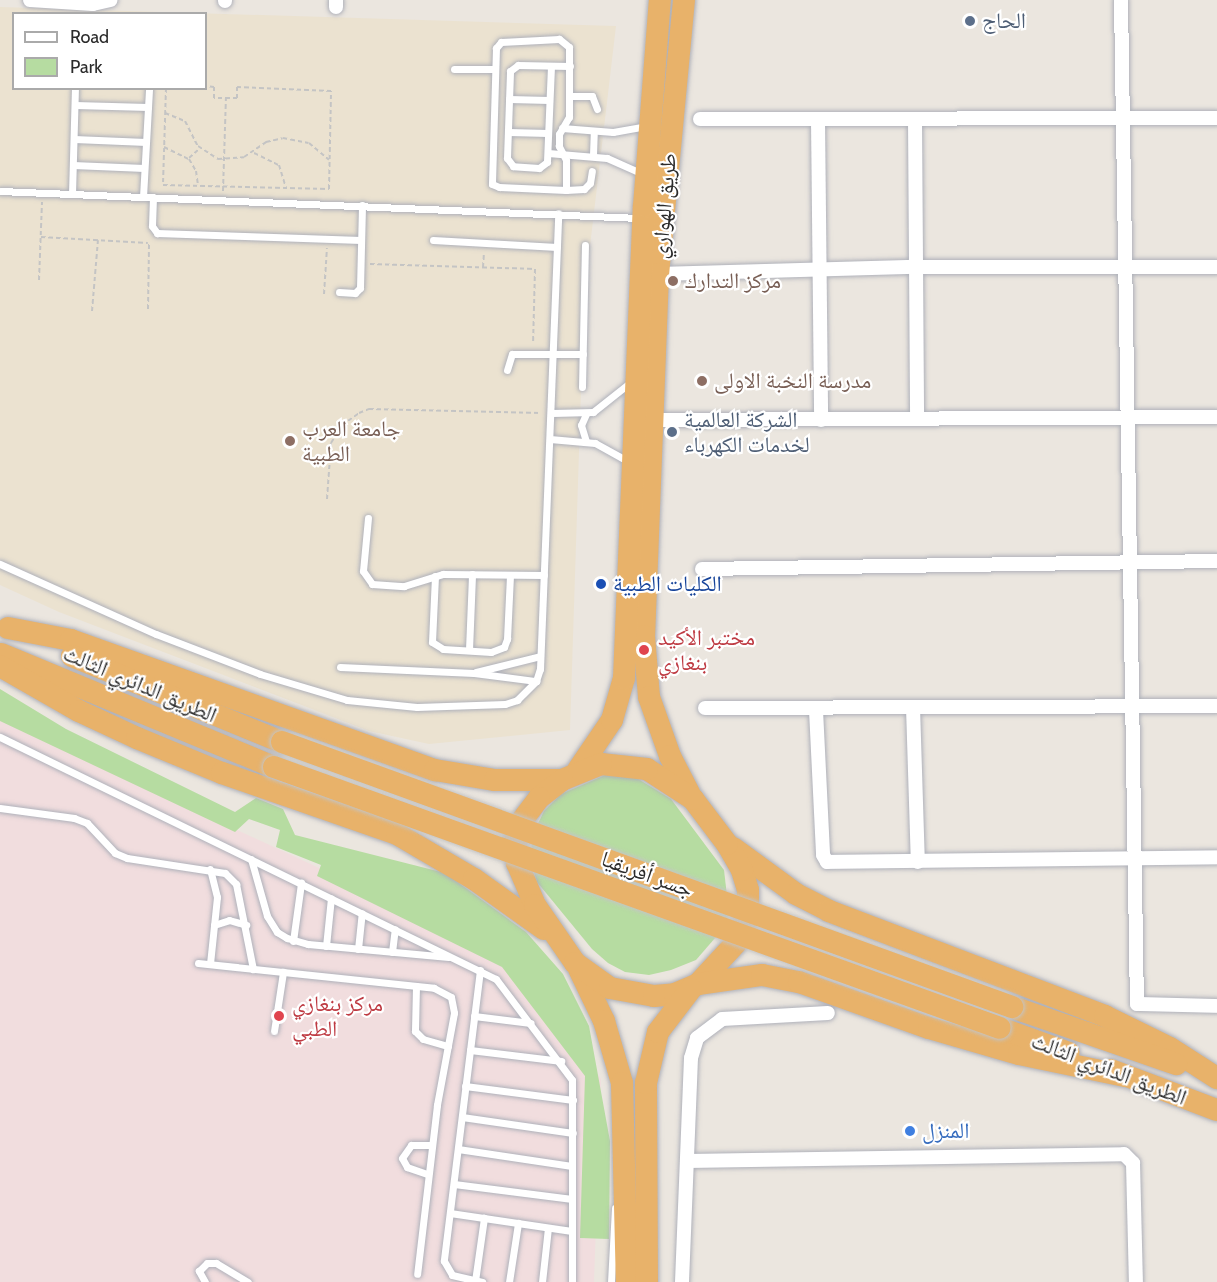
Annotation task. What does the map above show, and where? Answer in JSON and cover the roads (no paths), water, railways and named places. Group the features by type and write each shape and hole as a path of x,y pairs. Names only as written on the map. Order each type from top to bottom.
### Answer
{"highway":[{"name":"طريق الهواري","path":"575,963 524,884 515,842 529,812 570,775 612,720 624,678 631,464 646,175 660,0"},
{"name":"طريق الهواري","path":"684,0 658,274 646,672 660,729 693,799"},
{"path":"4,626 70,640 435,770 495,780 570,775 601,764 647,769 693,799 727,844 742,870 748,890 748,916 736,943 694,987 658,1032 647,1073 647,1282"},
{"name":"الطريق الدائري الثالث","path":"4,626 282,742"},
{"name":"الطريق الدائري الثالث","path":"0,653 273,767"},
{"path":"0,666 79,711 136,738 222,773 397,834 474,879 558,939"},
{"name":"جسر أفريقيا","path":"282,742 1012,1007"},
{"name":"جسر أفريقيا","path":"273,767 1000,1028"},
{"path":"727,844 796,894 829,911 1105,1016 1170,1048 1217,1078"},
{"path":"575,963 610,988 632,995 654,996 762,975 799,982 929,1028 1019,1054 1125,1076"},
{"path":"575,963 592,992 615,1051 623,1095 627,1282"},
{"name":"الطريق الدائري الثالث","path":"1012,1007 1217,1078"},
{"name":"الطريق الدائري الثالث","path":"1000,1028 1217,1110"}],"street":[{"path":"30,0 93,4 111,0"},
{"path":"1121,0 1137,1004 1217,1006"},
{"path":"818,118 820,420"},
{"path":"700,119 1217,118"},
{"path":"915,119 917,419"},
{"path":"658,274 916,267 1217,267"},
{"path":"653,420 1128,420 1217,417"},
{"path":"702,570 1130,560 1217,561"},
{"path":"705,708 816,710 913,707 1217,706"},
{"path":"913,707 918,862"},
{"path":"816,710 823,855 827,862 1217,857"},
{"path":"682,1282 692,1058 703,1030 722,1019 828,1013"},
{"path":"687,1161 1124,1154 1133,1163 1136,1282"}],"lane":[{"path":"566,190 559,146 562,128 569,120 570,51 563,40 509,39 496,48 492,184 566,190 586,188 592,171"},
{"path":"551,66 548,153 543,167 513,166 507,158 512,68 551,66 570,66"},
{"path":"454,69 495,69"},
{"path":"72,194 75,90"},
{"path":"143,197 149,90"},
{"path":"570,96 592,96 597,109"},
{"path":"509,99 549,100"},
{"path":"75,105 148,107"},
{"path":"562,128 626,131 649,125"},
{"path":"593,155 594,131"},
{"path":"508,132 548,133"},
{"path":"74,139 146,142"},
{"path":"548,153 593,155 646,175"},
{"path":"73,165 144,168"},
{"path":"0,191 644,218"},
{"path":"153,197 154,231 361,240"},
{"path":"339,292 358,291 362,205"},
{"path":"0,564 156,634 260,674 347,700 417,707 505,704 517,700 536,681 540,656 552,413 558,213"},
{"path":"433,240 557,247"},
{"path":"582,387 585,245"},
{"path":"507,370 513,354 583,354"},
{"path":"552,413 585,414 601,408 636,378"},
{"path":"585,414 581,425 586,441"},
{"path":"550,440 586,441 604,447 631,464"},
{"path":"368,518 363,571 369,582 404,586 435,576 544,575"},
{"path":"469,650 472,574"},
{"path":"435,576 432,642 443,649 496,651 506,643 510,575"},
{"path":"474,673 540,656"},
{"path":"340,667 474,673 536,681"},
{"path":"0,737 480,970 496,980 561,1061 572,1080 572,1282"},
{"path":"0,808 74,818 87,823 115,853 127,858 225,873 236,884 253,969"},
{"path":"251,859 271,925 293,941 453,957"},
{"path":"210,869 216,885 210,964"},
{"path":"293,941 300,883"},
{"path":"326,946 331,898"},
{"path":"357,949 362,914"},
{"path":"214,926 230,920 246,925"},
{"path":"392,952 395,929"},
{"path":"198,963 440,989 454,1002 427,1174 417,1274"},
{"path":"480,970 450,1214 447,1270 479,1282 484,1218"},
{"path":"274,1030 283,972"},
{"path":"416,986 416,1031 423,1039 448,1046"},
{"path":"474,1016 531,1023"},
{"path":"470,1050 561,1061"},
{"path":"465,1086 573,1100"},
{"path":"462,1117 573,1133"},
{"path":"427,1174 407,1167 402,1158 411,1145 432,1145"},
{"path":"458,1149 573,1166"},
{"path":"611,1282 615,1200 626,1168"},
{"path":"454,1184 572,1199"},
{"path":"450,1214 572,1231"},
{"path":"509,1282 518,1223"},
{"path":"542,1282 548,1228"},
{"path":"205,1282 199,1271 207,1263 216,1263 248,1282"}],"place":[{"name":"الحاج","path":"970,21"},
{"name":"مركز التدارك","path":"673,281"},
{"name":"مدرسة النخبة الاولى","path":"702,381"},
{"name":"الشركة العالمية لخدمات الكهرباء","path":"672,432"},
{"name":"جامعة العرب الطبية","path":"290,441"},
{"name":"الكليات الطبية","path":"601,584"},
{"name":"مختبر الأكيد بنغازي","path":"644,650"},
{"name":"مركز بنغازي الطبي","path":"279,1016"},
{"name":"المنزل","path":"910,1131"}]}
